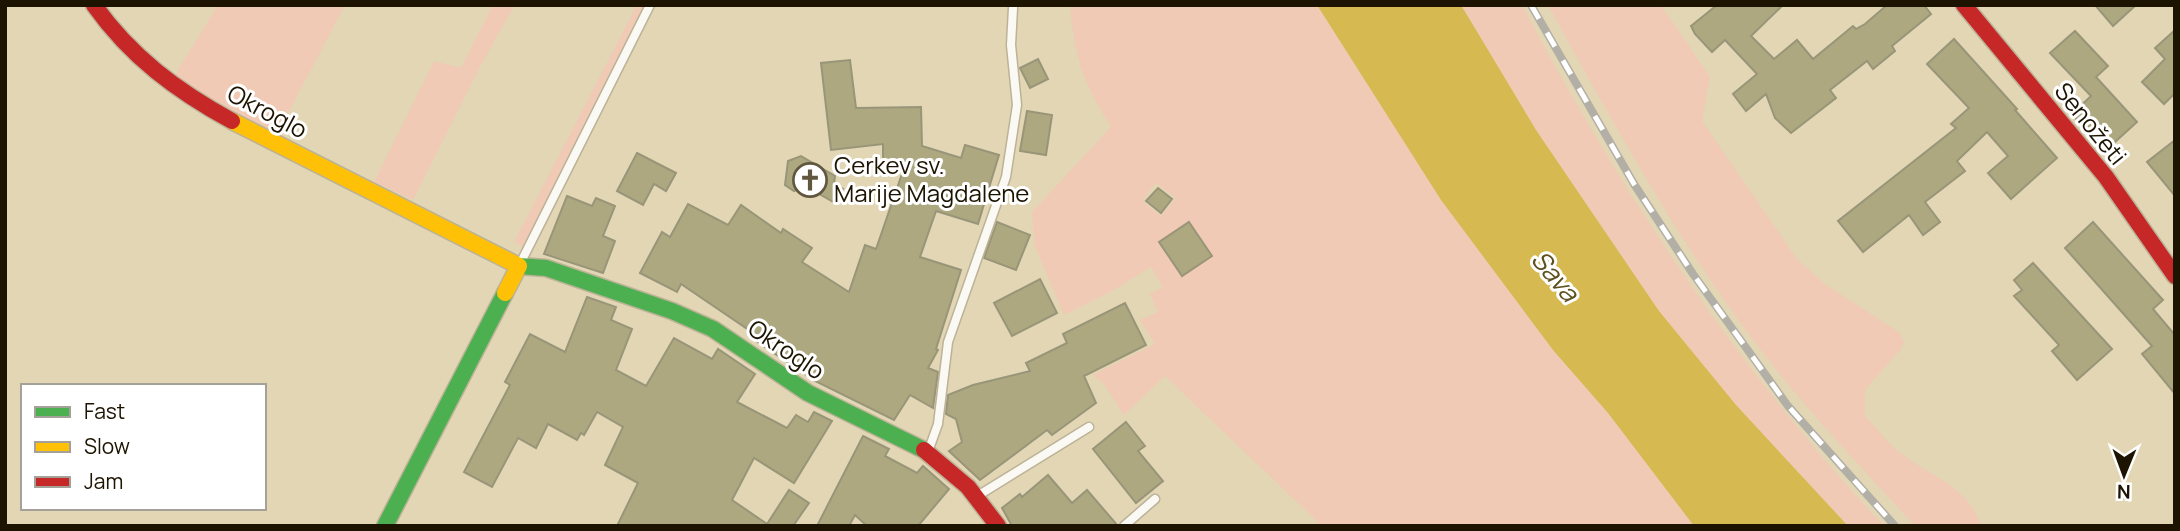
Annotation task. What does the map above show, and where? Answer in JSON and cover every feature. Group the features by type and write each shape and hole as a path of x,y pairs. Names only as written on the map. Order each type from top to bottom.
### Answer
{"street":[{"name":"Okroglo","path":"94,5 127,50 164,81 281,146 519,266 546,268 672,311 713,329 808,393 928,452 976,497 998,526"},
{"name":"Senožeti","path":"1964,5 2106,177 2175,276"},
{"path":"385,526 519,266"}],"lane":[{"path":"519,266 650,5"},
{"path":"928,452 939,424 948,342 1006,177 1017,105 1011,46 1013,8"},
{"path":"976,497 1089,427"},
{"path":"1125,526 1155,499"}],"shaded area":[{"path":"218,5 345,5 277,134 173,78"},
{"path":"493,5 515,5 482,63 413,200 374,182 434,61 461,68"},
{"path":"637,5 644,5 523,247 514,242"},
{"path":"1070,5 1317,5 1441,200 1553,350 1608,413 1694,526 1322,526 1165,376 1124,415 1104,384 1093,375 1155,344 1140,320 1158,312 1150,294 1163,287 1151,267 1114,290 1064,315 1035,246 1032,212 1111,127 1093,96 1082,69","holes":["1156,183 1176,198 1161,216 1142,201"]},
{"path":"1461,5 1522,5 1599,143 1686,278 1781,407 1884,526 1848,526 1736,405 1659,311 1536,130"},
{"path":"1548,5 1661,5 1710,77 1702,121 1797,259 1825,284 1900,333 1904,343 1900,350 1865,390 1865,416 1898,451 1959,493 1976,513 1981,526 1915,526 1785,380 1706,274 1678,230 1624,141"}],"water":[{"name":"Sava","path":"1317,5 1461,5 1536,130 1659,311 1736,405 1848,526 1694,526 1608,413 1553,350 1441,200"}],"building":[{"path":"1717,5 1783,5 1751,36 1774,59 1797,40 1813,59 1853,26 1856,29 1865,24 1887,5 1924,5 1931,14 1892,46 1895,51 1873,69 1867,61 1830,90 1836,98 1791,133 1775,118 1766,94 1746,111 1733,94 1757,74 1725,40 1712,52 1695,34 1691,26"},
{"path":"2095,5 2136,5 2113,26"},
{"path":"2175,30 2175,93 2164,104 2142,82 2165,59 2155,48"},
{"path":"2075,31 2108,66 2096,77 2137,122 2104,152 2072,114 2091,96 2050,53"},
{"path":"1954,39 2057,158 2011,199 1988,173 2008,156 1987,132 1957,161 1965,171 1925,202 1940,222 1923,235 1909,215 1863,252 1838,221 1956,128 1951,124 1969,108 1927,64"},
{"path":"1038,59 1048,79 1030,88 1020,68"},
{"path":"850,60 856,108 921,107 922,146 961,158 965,145 999,155 978,224 936,211 920,257 961,270 936,349 938,350 928,368 938,372 933,408 910,395 894,420 815,381 753,339 756,335 681,284 677,292 640,273 662,232 670,237 688,204 728,225 741,205 781,233 783,229 812,248 802,262 849,292 865,245 876,249 904,168 883,169 883,144 831,150 821,63"},
{"path":"1027,111 1052,115 1046,155 1020,151"},
{"path":"2175,140 2175,196 2147,162"},
{"path":"637,153 676,173 666,191 654,184 643,205 617,191"},
{"name":"Cerkev sv. Marije Magdalene","path":"801,156 835,176 834,184 843,189 835,203 805,186 794,191 785,185 788,161"},
{"path":"1158,188 1172,199 1161,213 1146,201"},
{"path":"567,196 592,206 596,198 615,206 603,236 615,241 603,273 544,254"},
{"path":"997,222 1030,235 1016,270 984,258"},
{"path":"1189,222 1212,256 1182,276 1159,242"},
{"path":"2093,222 2163,300 2153,309 2175,335 2175,394 2142,354 2152,346 2065,248"},
{"path":"2033,263 2112,349 2077,380 2052,351 2059,345 2014,296 2022,290 2014,280"},
{"path":"1040,279 1057,313 1012,336 994,303"},
{"path":"587,297 616,307 611,320 632,329 616,370 646,386 674,338 712,359 718,349 755,374 737,402 787,428 796,415 808,422 814,412 832,421 794,483 754,458 732,500 767,524 789,490 809,503 793,526 617,526 638,483 605,465 623,427 597,412 584,435 581,433 577,440 548,424 536,448 518,438 492,487 464,472 510,385 505,382 530,334 565,352"},
{"path":"1125,303 1146,345 1084,376 1096,403 1052,435 1047,430 980,480 949,451 962,442 956,419 946,414 948,395 973,385 1030,371 1026,363 1067,343 1063,334"},
{"path":"1126,422 1145,446 1138,451 1163,481 1136,503 1093,449"},
{"path":"863,436 889,449 885,456 917,473 923,466 949,489 918,526 867,526 855,515 849,526 817,526"},
{"path":"1048,475 1072,503 1087,490 1118,526 1012,526 1002,508 1020,494 1022,497"}],"railway":[{"path":"1531,5 1634,184 1693,274 1788,406 1895,526"}],"traffic: fast":[{"path":"519,266 546,268 672,311 713,329 808,393 924,450"},
{"path":"385,526 505,293"}],"traffic: slow":[{"path":"232,121 519,266 505,293"}],"traffic: jam":[{"path":"94,5 139,57 192,98 232,121"},
{"path":"1964,5 2106,177 2175,276"},
{"path":"924,450 968,487 998,526"}],"place":[{"name":"Cerkev sv. Marije Magdalene","path":"810,180"}]}
